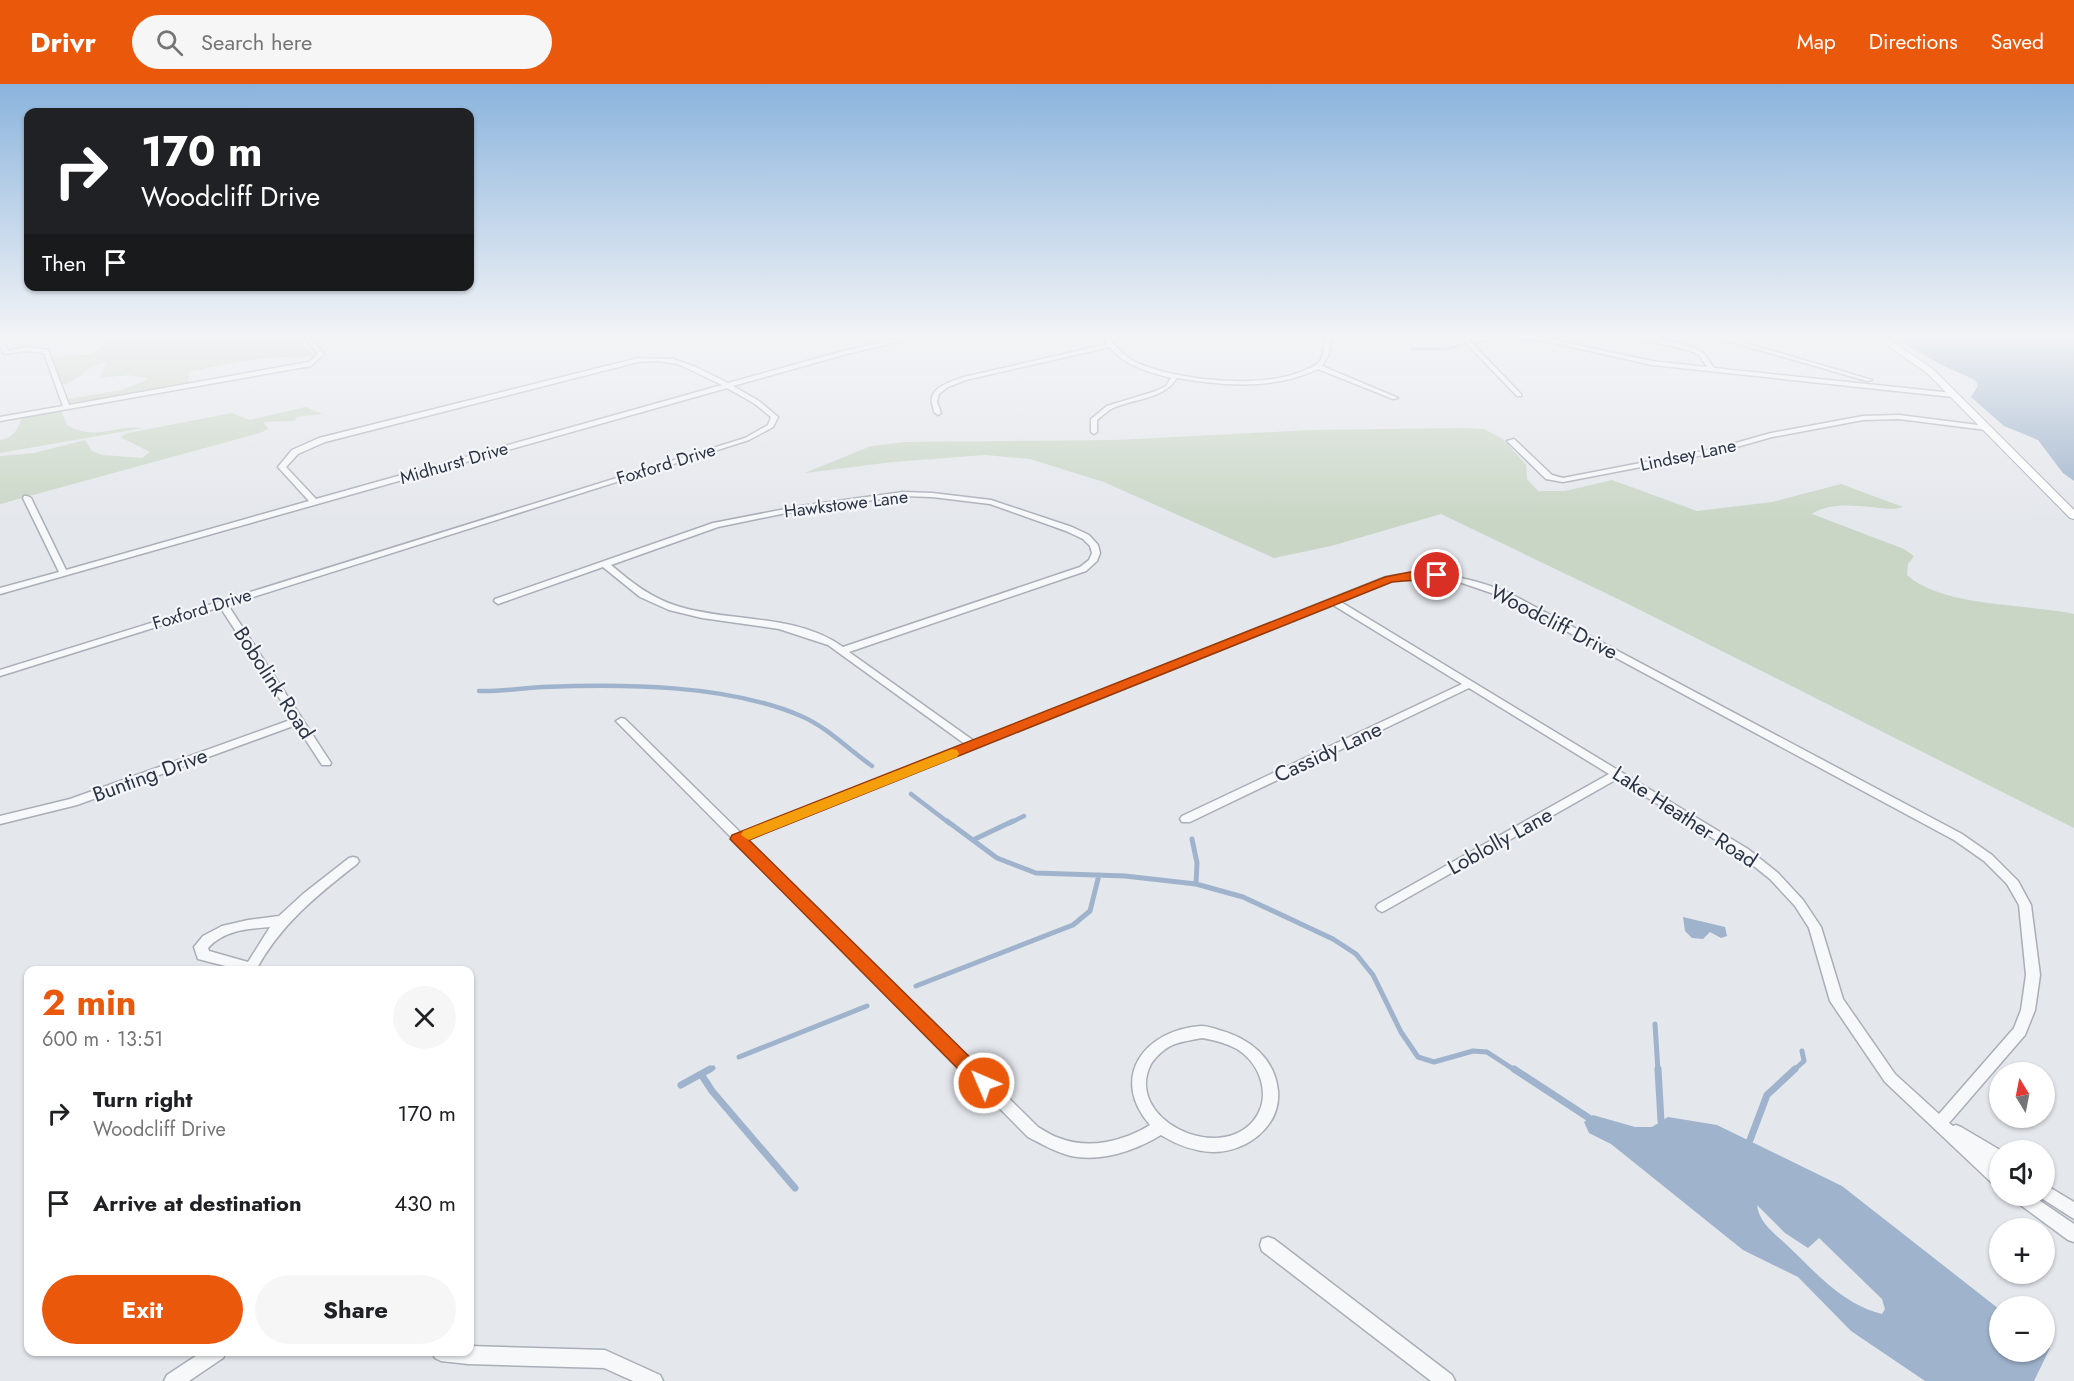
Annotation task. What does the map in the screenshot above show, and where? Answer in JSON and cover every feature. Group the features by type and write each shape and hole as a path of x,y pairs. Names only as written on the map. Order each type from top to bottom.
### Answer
{"street":[{"path":"64,399 67,408"},
{"path":"0,419 120,399"},
{"name":"Foxford Drive","path":"314,502 282,467 295,452 322,440 486,399"},
{"name":"Midhurst Drive","path":"0,591 681,399"},
{"name":"Foxford Drive","path":"0,673 747,439 771,426 775,417 770,411 748,399"},
{"path":"935,399 938,413"},
{"path":"1094,432 1094,419 1109,406 1135,399"},
{"path":"1957,399 2074,516"},
{"name":"Lindsey Lane","path":"1511,441 1549,477 1563,480 1719,450 1771,435 1871,417 1909,418 1986,428"},
{"name":"Hawkstowe Lane","path":"498,601 732,521 872,497 903,494 991,502 1069,529 1086,537 1094,545 1096,553 1093,561 1083,569 842,651"},
{"path":"27,498 64,574"},
{"path":"605,564 637,591 655,602 713,618 780,626 807,633 831,643 973,746"},
{"name":"Woodcliff Drive","path":"738,839 1389,579 1410,575 1437,575 1481,584 1958,837 1988,858 2012,881 2025,905 2032,975 2028,1010 2020,1031 1940,1123"},
{"name":"Lake Heather Road","path":"1335,602 1744,852 1774,876 1799,903 1815,927 1837,1001 1857,1033 1890,1077 1989,1170"},
{"name":"Bobolink Road","path":"222,603 326,763"},
{"name":"Cassidy Lane","path":"1186,819 1470,684"},
{"name":"Bunting Drive","path":"0,820 72,802 298,721"},
{"path":"621,721 1033,1131 1058,1146 1088,1149 1129,1145 1161,1127"},
{"name":"Loblolly Lane","path":"1382,907 1618,774"},
{"path":"252,966 280,921 302,900 353,861"},
{"path":"241,966 203,955 201,947 214,934 229,929 280,921"},
{"path":"1202,1032 1224,1036 1244,1046 1259,1060 1268,1077 1272,1094 1269,1112 1259,1127 1243,1138 1223,1144 1201,1145 1180,1138 1161,1127 1146,1110 1139,1091 1139,1071 1147,1054 1162,1041 1181,1034 1202,1032"},
{"name":"Lake Heather Road","path":"1940,1123 1989,1152"},
{"path":"2055,1198 2074,1211"},
{"path":"2035,1206 2074,1234"},
{"path":"1268,1245 1446,1381"},
{"path":"474,1355 605,1359 654,1381"},
{"path":"173,1381 211,1356"}],"green space":[{"path":"68,399 71,399 99,399 70,403"},
{"path":"306,407 322,414 295,417 296,420 291,421 263,422 268,429 260,433 0,504 0,456 34,453 85,440 92,451 102,455 142,458 150,452 120,437 128,433 232,413 250,420"},
{"path":"61,410 67,425 77,430 96,432 134,427 144,428 0,453 0,440 15,432 22,417"},
{"path":"1484,429 1503,439 1526,465 1527,479 1538,491 1565,491 1612,480 1697,511 1772,502 1841,484 1903,507 1894,509 1841,506 1821,509 1812,514 1904,549 1914,556 1908,564 1907,575 1922,585 1963,599 2074,614 2074,828 1622,601 1441,514 1331,546 1274,558 1104,482 1030,459 985,455 893,462 805,473 871,446 906,442 1117,440 1312,430"}],"water":[{"path":"1973,399 2074,399 2074,481 2063,473 2038,440 2004,426"},
{"path":"1683,917 1725,927 1727,936 1721,938 1710,932 1703,939 1692,938 1685,931"},
{"path":"1593,1115 1635,1127 1652,1127 1668,1117 1717,1125 1842,1186 1989,1301 1989,1362 2043,1362 2034,1381 1925,1381 1851,1331 1798,1277 1743,1250 1611,1144 1589,1133 1584,1122","holes":["1757,1205 1785,1233 1808,1248 1819,1238 1882,1299 1885,1309 1882,1314 1843,1296 1821,1278 1769,1229 1761,1218"]}],"waterway":[{"path":"479,691 574,686 640,686 708,692 740,698 772,705 811,721 829,732 872,766"},
{"path":"911,794 949,823"},
{"path":"1010,823 1024,816"},
{"path":"947,821 997,858 1036,873 1099,875"},
{"path":"973,840 1013,821"},
{"path":"1192,839 1197,863 1196,884"},
{"path":"916,986 1073,925 1090,911 1099,875"},
{"path":"1099,875 1196,884"},
{"path":"1196,884 1243,897 1333,939 1356,954 1373,975 1401,1032 1418,1057 1434,1062 1473,1051 1487,1052 1516,1071"},
{"path":"739,1057 867,1006"},
{"path":"1655,1024 1658,1071"},
{"path":"1793,1071 1804,1061 1802,1051"},
{"path":"708,1071 713,1068"},
{"path":"681,1085 710,1069"},
{"path":"1514,1069 1589,1118"},
{"path":"1658,1069 1661,1121"},
{"path":"1750,1140 1767,1095 1795,1069"},
{"path":"701,1074 712,1091 795,1188"}],"slow traffic":[{"path":"749,835 952,754"}],"route":[{"path":"984,1083 738,839 1389,579 1410,575 1437,575"}]}
